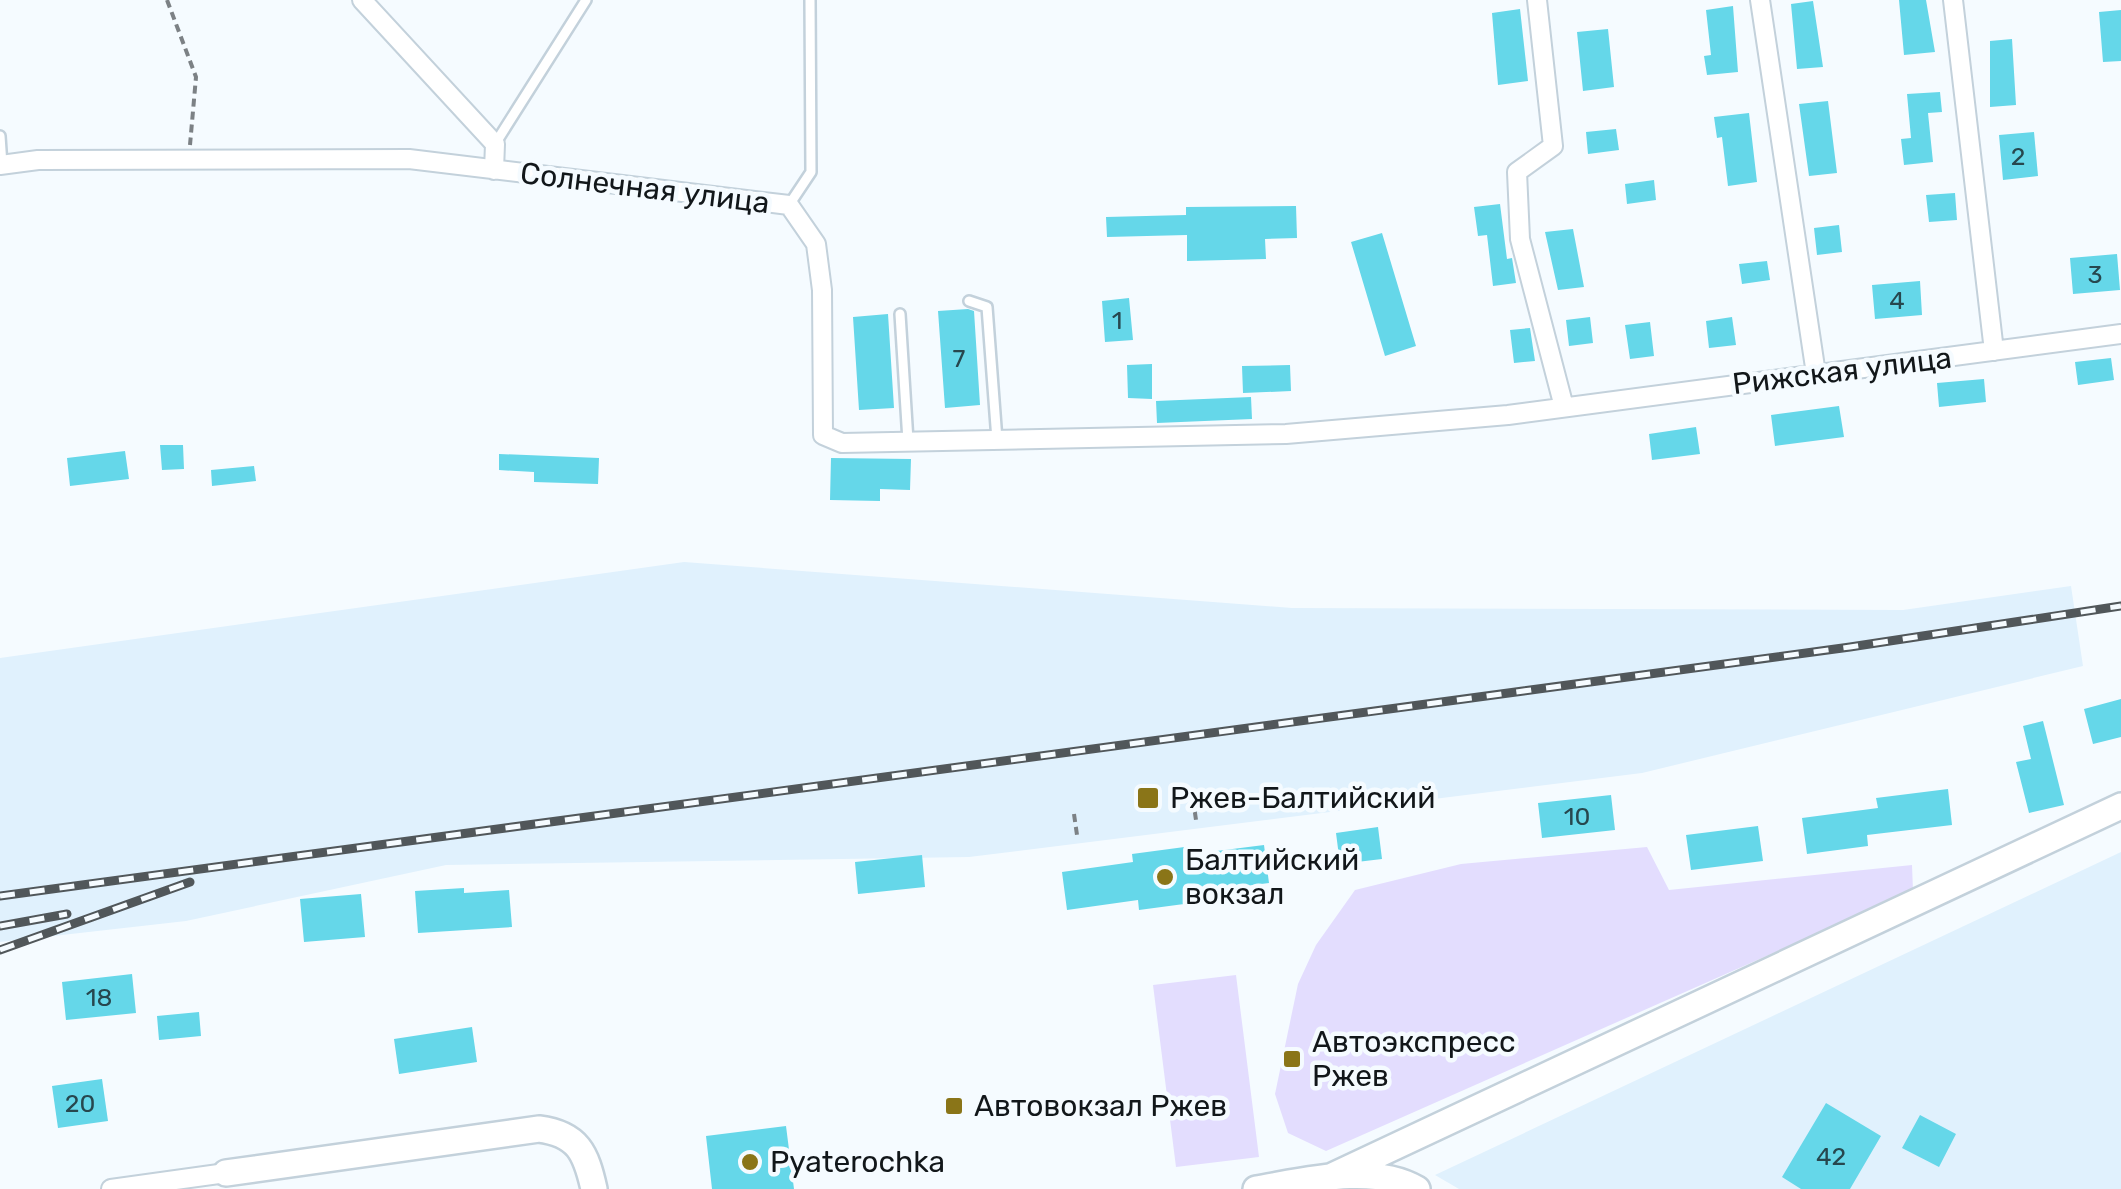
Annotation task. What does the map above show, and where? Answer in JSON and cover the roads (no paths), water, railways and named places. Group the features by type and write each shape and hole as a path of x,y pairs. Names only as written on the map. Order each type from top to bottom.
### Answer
{"street":[{"path":"362,0 495,144 494,170"},
{"path":"1537,0 1553,146 1517,172 1520,238 1564,408"},
{"path":"1760,0 1816,374"},
{"path":"1953,0 1994,351"},
{"name":"Солнечная улица","path":"1,165 38,160 409,160 789,205 816,244 822,290 823,435 842,443 1286,434 1564,408"},
{"name":"Рижская улица","path":"1564,408 2121,334"},
{"path":"1328,1178 2121,806"},
{"path":"111,1189 540,1130 558,1131 577,1142 594,1189"},
{"path":"1256,1189 1328,1178 1374,1178 1417,1189"}],"lane":[{"path":"495,144 586,0"},
{"path":"789,205 811,172 810,0"},
{"path":"0,136 1,165"},
{"path":"969,301 987,307 997,440"},
{"path":"900,314 908,442"}],"railway":[{"path":"0,896 1850,647 2121,606"},
{"path":"0,950 190,882"},
{"path":"0,926 67,914"}],"place":[{"name":"Ржев-Балтийский","path":"1148,798"},
{"name":"Балтийский вокзал","path":"1165,877"},
{"name":"Автоэкспресс Ржев","path":"1292,1059"},
{"name":"Автовокзал Ржев","path":"954,1106"},
{"name":"Pyaterochka","path":"750,1162"}]}
